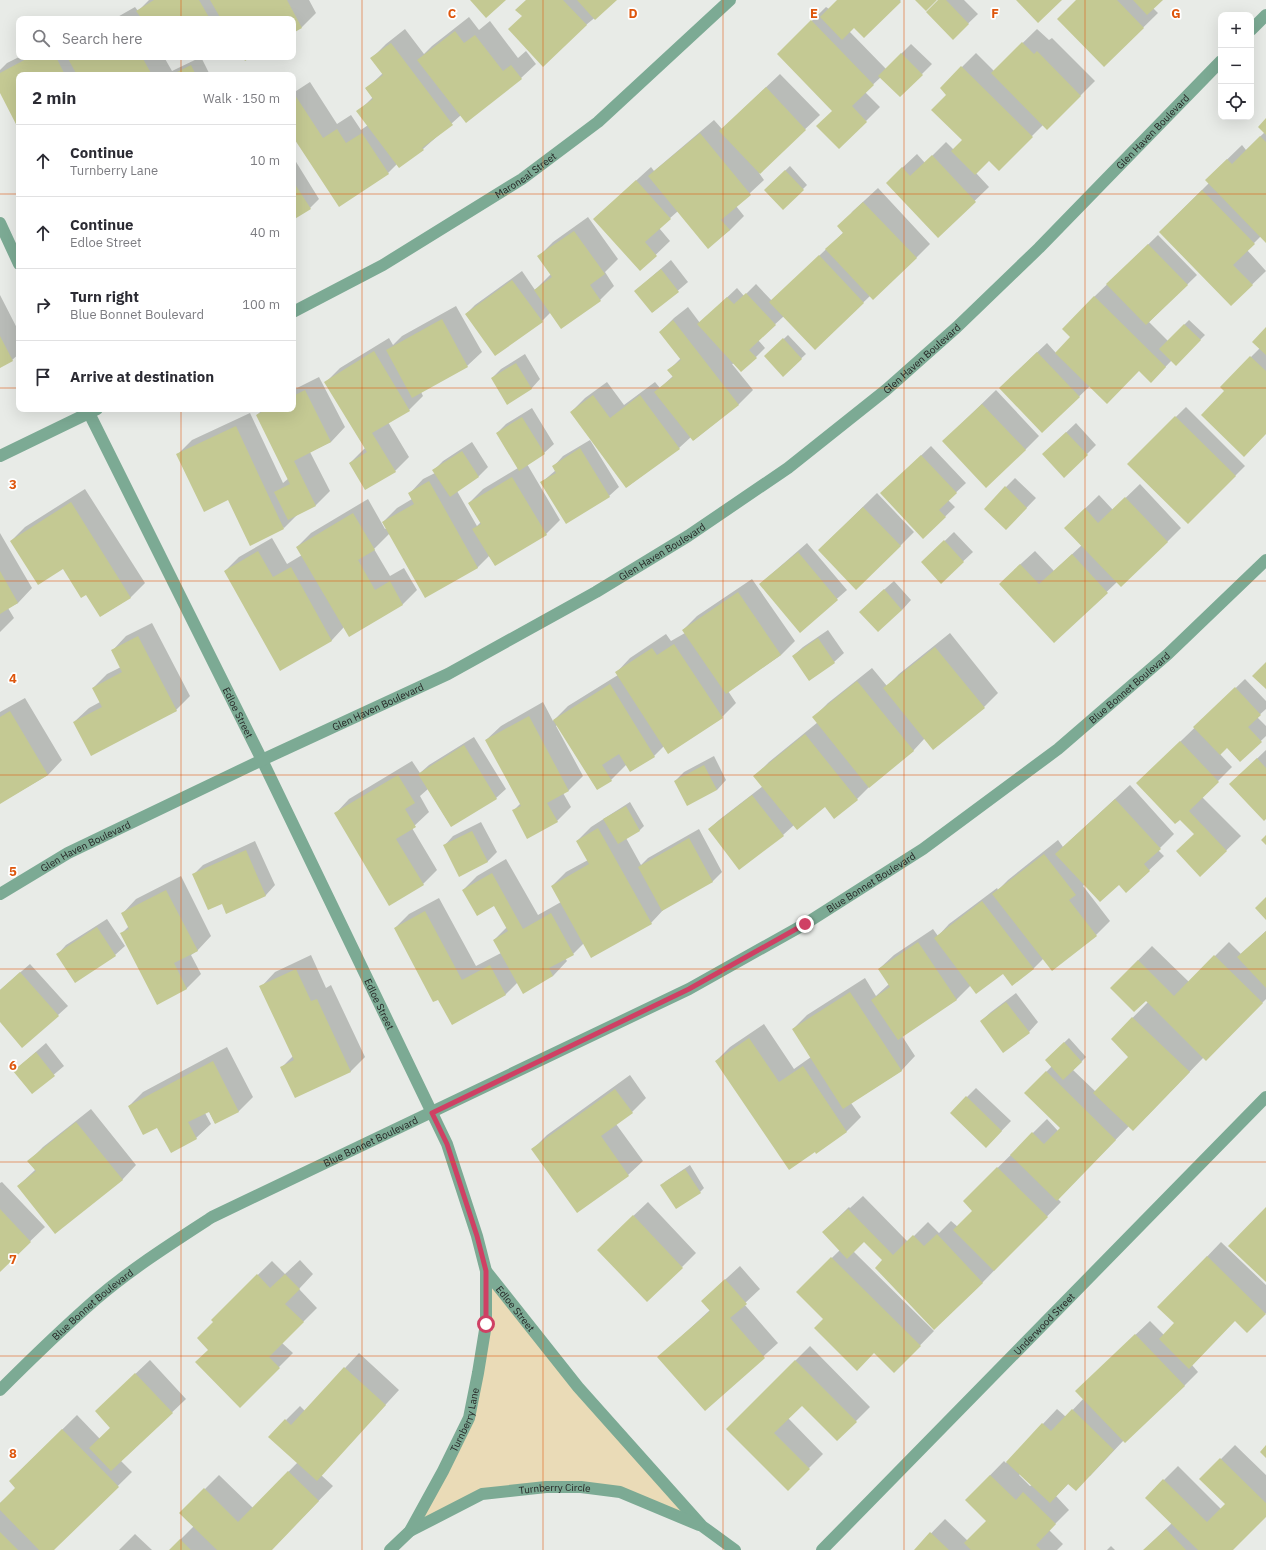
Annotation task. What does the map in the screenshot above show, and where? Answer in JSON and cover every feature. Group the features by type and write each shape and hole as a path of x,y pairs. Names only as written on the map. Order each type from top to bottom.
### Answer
{"street":[{"name":"Maroneal Street","path":"296,310 383,265 522,179 598,122 730,0"},
{"path":"1254,27 1266,15"},
{"name":"Glen Haven Boulevard","path":"0,894 68,853 262,760 448,674 596,592 688,536 788,468 886,390 957,327 1039,248 1218,64"},
{"path":"0,223 16,258"},
{"path":"0,456 87,412"},
{"name":"Edloe Street","path":"92,412 447,1144 477,1236 486,1271 578,1387 702,1526 735,1550"},
{"name":"Blue Bonnet Boulevard","path":"0,1390 44,1346 96,1299 159,1252 212,1218 689,989 805,924 923,848 1058,749 1168,654 1266,560"},
{"name":"Underwood Street","path":"822,1550 1266,1097"},
{"name":"Turnberry Lane","path":"390,1550 410,1531 443,1471 469,1418 486,1324 486,1271"},
{"name":"Turnberry Circle","path":"410,1531 482,1494 546,1487 581,1487 620,1492 702,1526"}],"shaded area":[{"path":"486,1271 702,1526 620,1492 581,1487 482,1494 410,1531 469,1418 478,1373"}],"building":[{"path":"154,0 199,0 208,16 140,16 136,11"},
{"path":"210,0 287,0 296,16 219,16"},
{"path":"470,0 506,0 486,18"},
{"path":"526,0 563,0 587,25 543,67 508,29 522,16 515,10"},
{"path":"577,0 617,0 595,20"},
{"path":"837,0 899,0 901,2 864,38 854,28 842,40 820,17"},
{"path":"915,0 937,0 926,11"},
{"path":"938,0 946,0 969,24 953,40 926,12"},
{"path":"1016,0 1062,0 1038,23"},
{"path":"1076,0 1117,0 1144,28 1104,67 1057,19"},
{"path":"1133,0 1163,0 1147,15"},
{"path":"296,17 302,28 296,31"},
{"path":"811,20 874,85 852,106 867,122 839,149 816,126 832,111 777,54"},
{"path":"455,31 464,43 475,35 503,71 511,65 522,79 466,123 417,60"},
{"path":"1022,42 1034,54 1037,51 1081,96 1047,130 991,73"},
{"path":"391,43 453,125 422,148 424,150 399,168 356,111 373,99 365,88 383,75 370,58"},
{"path":"901,53 923,75 900,97 878,76"},
{"path":"24,60 58,60 64,72 16,72 16,124 0,93 0,73"},
{"path":"69,60 144,60 150,72 75,72"},
{"path":"191,65 194,72 177,72"},
{"path":"961,66 1033,137 999,171 989,161 975,175 951,151 962,140 931,110 946,95 940,88"},
{"path":"766,87 806,130 760,174 719,131"},
{"path":"296,97 323,138 337,129 346,143 362,133 389,174 339,207 296,142"},
{"path":"1266,118 1266,135 1258,127"},
{"path":"700,133 751,195 721,220 730,230 708,249 648,176"},
{"path":"1260,136 1266,142 1266,243 1205,180 1227,159 1232,164"},
{"path":"932,155 976,202 938,238 886,183 902,167 910,176"},
{"path":"785,170 804,190 783,210 764,190"},
{"path":"636,180 671,219 645,242 657,256 640,271 593,219"},
{"path":"296,186 311,209 296,218"},
{"path":"1202,190 1255,244 1233,265 1253,285 1231,306 1159,232"},
{"path":"863,202 917,258 873,300 825,249 843,233 837,226"},
{"path":"574,231 605,274 590,285 601,301 561,329 534,290 552,277 537,256"},
{"path":"1148,244 1188,285 1146,325 1106,284"},
{"path":"819,255 864,303 815,350 769,302"},
{"path":"661,269 679,292 652,313 634,291"},
{"path":"512,280 543,322 495,356 465,314"},
{"path":"746,293 776,325 749,350 757,358 741,372 697,324 727,297 734,304"},
{"path":"1094,296 1166,367 1151,383 1139,371 1107,404 1055,353 1070,337 1062,329"},
{"path":"442,319 468,367 412,398 386,350"},
{"path":"673,320 739,405 693,441 654,392 673,377 667,370 681,360 659,332"},
{"path":"1184,324 1201,340 1176,366 1159,349"},
{"path":"1266,327 1266,355 1252,342"},
{"path":"0,336 13,361 0,368"},
{"path":"783,338 802,359 783,377 764,356"},
{"path":"374,351 410,411 372,433 396,472 365,490 349,463 367,452 324,382"},
{"path":"1037,352 1080,397 1042,433 999,388"},
{"path":"1250,356 1266,371 1266,434 1244,457 1201,415 1224,391 1220,387"},
{"path":"516,363 532,389 507,405 491,378"},
{"path":"305,390 331,442 294,461 316,506 288,520 274,492 290,484 256,415 262,412 296,412 296,394"},
{"path":"593,395 610,418 640,395 680,449 626,488 570,412"},
{"path":"982,404 1026,450 986,488 942,441"},
{"path":"1175,416 1236,476 1188,524 1127,464"},
{"path":"522,417 545,454 519,471 496,433"},
{"path":"236,426 284,529 250,546 228,500 204,512 176,454"},
{"path":"1066,432 1088,455 1064,478 1042,454"},
{"path":"580,448 610,497 566,524 540,482 556,473 552,466"},
{"path":"462,451 479,477 450,497 432,470"},
{"path":"921,455 957,493 939,510 946,517 923,539 880,493"},
{"path":"512,477 547,535 495,566 472,529 481,524 468,503"},
{"path":"429,481 478,568 425,598 382,522 414,504 408,493"},
{"path":"1005,486 1027,508 1006,530 984,509"},
{"path":"1125,497 1168,542 1121,587 1064,528 1085,508 1098,523"},
{"path":"71,502 131,598 100,617 86,595 81,598 63,569 38,585 10,541"},
{"path":"863,507 901,546 856,590 818,550"},
{"path":"353,513 375,550 358,560 375,590 390,581 403,605 349,637 296,547"},
{"path":"944,540 964,562 941,584 921,562"},
{"path":"258,551 273,577 291,567 332,641 280,671 224,571"},
{"path":"798,552 838,600 800,633 759,584"},
{"path":"1072,554 1108,593 1054,643 999,584 1020,564 1039,584"},
{"path":"0,571 18,603 0,614"},
{"path":"884,589 902,610 878,632 859,612"},
{"path":"738,592 781,655 726,694 682,630"},
{"path":"138,636 177,711 91,756 73,722 102,707 92,688 122,672 111,650"},
{"path":"818,638 835,663 809,681 792,656"},
{"path":"674,644 723,718 668,754 615,672 652,648 657,655"},
{"path":"935,647 985,708 933,750 883,688"},
{"path":"1266,662 1266,689 1252,676"},
{"path":"857,681 914,751 869,788 812,717"},
{"path":"610,684 655,757 630,772 619,754 602,765 612,781 597,790 553,720"},
{"path":"1235,687 1261,715 1248,727 1262,742 1240,762 1227,748 1220,755 1193,727"},
{"path":"10,711 48,775 0,804 0,717"},
{"path":"529,716 569,791 547,803 558,822 527,839 512,810 521,806 485,740"},
{"path":"805,734 858,800 834,819 825,807 797,830 753,776"},
{"path":"1180,741 1219,782 1189,811 1227,851 1200,877 1176,851 1194,834 1180,820 1175,824 1136,783"},
{"path":"464,745 497,799 451,827 418,774"},
{"path":"1257,758 1266,768 1266,819 1264,821 1229,784"},
{"path":"704,765 717,790 687,806 674,781"},
{"path":"398,775 415,803 405,809 416,827 396,839 424,885 389,906 334,813"},
{"path":"752,795 784,836 739,870 708,829"},
{"path":"1115,799 1161,849 1144,864 1150,871 1126,893 1119,885 1100,902 1055,854"},
{"path":"626,806 640,831 618,844 603,819"},
{"path":"598,828 652,924 591,958 551,886 589,864 576,841"},
{"path":"472,831 488,862 459,877 443,845"},
{"path":"1266,835 1266,845 1261,840"},
{"path":"689,838 713,882 662,911 638,867"},
{"path":"246,850 266,896 226,914 222,904 208,910 192,874"},
{"path":"1044,854 1076,895 1069,900 1097,936 1052,971 992,894"},
{"path":"492,873 523,929 551,913 574,955 549,968 553,976 523,994 493,940 508,931 494,906 477,916 462,890"},
{"path":"166,890 198,951 174,963 187,989 157,1005 120,933 129,929 121,913"},
{"path":"1266,897 1266,920 1255,908"},
{"path":"982,901 1034,969 1012,986 1003,974 976,994 934,938"},
{"path":"425,911 462,980 490,965 506,995 452,1025 438,1000 433,1002 394,928"},
{"path":"97,927 116,956 75,983 56,954"},
{"path":"1266,931 1266,988 1237,957"},
{"path":"918,942 957,1000 898,1040 871,1000 890,987 878,969"},
{"path":"1214,955 1263,1003 1206,1061 1146,1001 1134,1012 1110,988 1138,960 1174,996"},
{"path":"296,969 311,1001 317,999 351,1072 295,1098 280,1067 294,1060 259,986"},
{"path":"20,972 59,1016 22,1048 0,1022 0,990"},
{"path":"850,992 902,1071 843,1109 792,1029"},
{"path":"1006,1002 1030,1033 1003,1053 980,1021"},
{"path":"1132,1017 1190,1072 1133,1131 1093,1093 1128,1057 1111,1039"},
{"path":"749,1038 779,1082 803,1066 847,1132 816,1154 815,1152 789,1170 715,1061"},
{"path":"1064,1042 1082,1062 1063,1080 1045,1060"},
{"path":"36,1052 55,1076 32,1094 13,1071"},
{"path":"213,1061 239,1112 215,1124 209,1112 188,1122 197,1139 171,1153 157,1128 143,1135 128,1106"},
{"path":"1046,1071 1116,1140 1057,1201 1010,1155 1032,1132 1044,1144 1060,1128 1024,1093"},
{"path":"615,1089 633,1113 601,1136 629,1176 577,1213 531,1149"},
{"path":"966,1096 1002,1131 986,1148 950,1113"},
{"path":"76,1122 123,1180 55,1234 17,1186 36,1171 27,1161"},
{"path":"997,1167 1048,1217 994,1271 953,1230 972,1211 963,1201"},
{"path":"685,1169 701,1193 676,1209 660,1185"},
{"path":"1266,1207 1266,1282 1228,1246"},
{"path":"0,1209 31,1242 0,1272"},
{"path":"848,1209 893,1255 913,1235 924,1246 937,1234 983,1283 934,1330 875,1268 882,1260 864,1242 847,1259 822,1232"},
{"path":"633,1215 683,1268 647,1302 597,1250"},
{"path":"1207,1256 1266,1314 1247,1333 1235,1321 1189,1369 1159,1339 1174,1323 1157,1307"},
{"path":"831,1257 921,1346 894,1373 874,1353 857,1371 814,1328 823,1319 796,1292"},
{"path":"257,1274 270,1288 285,1274 300,1289 285,1304 304,1322 269,1357 280,1368 240,1408 195,1362 208,1350 197,1338 213,1322 211,1320"},
{"path":"725,1279 747,1304 730,1318 765,1358 705,1411 657,1357 710,1311 701,1301"},
{"path":"1135,1334 1185,1386 1125,1443 1075,1391"},
{"path":"795,1360 857,1422 837,1441 802,1406 774,1433 810,1469 788,1491 726,1429"},
{"path":"344,1367 386,1405 317,1481 268,1437 285,1419 291,1425"},
{"path":"135,1373 173,1413 111,1471 89,1448 110,1428 95,1411"},
{"path":"1072,1409 1114,1450 1076,1491 1068,1484 1050,1503 1006,1462 1042,1423 1051,1431"},
{"path":"62,1429 119,1487 54,1550 39,1550 0,1510 0,1503 15,1488 9,1481"},
{"path":"1266,1445 1266,1458 1260,1452"},
{"path":"1220,1458 1266,1503 1266,1517 1233,1550 1198,1550 1145,1498 1163,1479 1207,1522 1225,1504 1199,1479"},
{"path":"288,1471 319,1501 272,1550 217,1550 179,1513 204,1488 238,1522"},
{"path":"990,1475 1016,1500 1023,1492 1056,1524 1036,1545 1041,1550 971,1550 964,1543 986,1521 965,1500"},
{"path":"1166,1529 1186,1550 1143,1550"},
{"path":"0,1532 18,1550 0,1550"},
{"path":"930,1532 949,1550 914,1550"},
{"path":"180,1539 191,1550 169,1550"}],"route":[{"path":"486,1324 486,1271 477,1236 447,1144 432,1113 689,989 805,924"}]}
